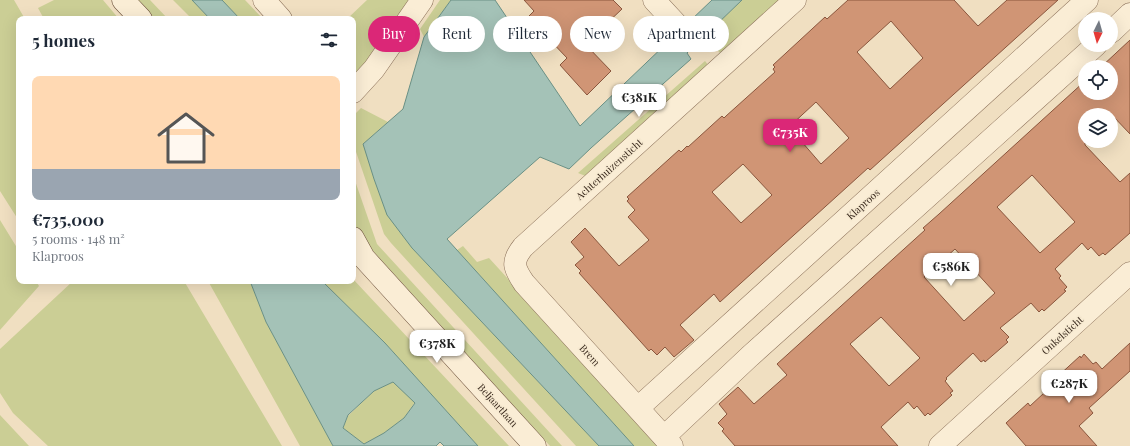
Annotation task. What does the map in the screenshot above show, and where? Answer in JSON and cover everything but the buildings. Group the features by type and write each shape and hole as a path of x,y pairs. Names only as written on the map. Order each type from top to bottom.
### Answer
{"street":[{"path":"124,0 138,16"},
{"path":"264,0 278,16"},
{"path":"356,89 374,69 422,0"},
{"path":"654,0 669,16"},
{"name":"Achterhuizensticht","path":"515,260 523,247 795,0"},
{"name":"Klaproos","path":"638,408 1087,0"},
{"path":"1118,25 1130,14"},
{"path":"668,441 749,357 1088,52"},
{"name":"Beljaartlaan","path":"358,255 534,446"},
{"name":"Brem","path":"515,260 517,272 524,283 668,441"},
{"name":"Onkelsticht","path":"940,446 1130,273"}],"green space":[{"path":"0,0 14,0 23,16 16,16 16,216 0,191"},
{"path":"54,0 103,0 116,16 42,16 38,8"},
{"path":"136,0 150,0 165,16 151,16"},
{"path":"173,0 192,0 207,16 189,16"},
{"path":"222,0 245,0 260,16 237,16"},
{"path":"367,0 410,0 399,16 368,16 368,52 373,52 358,74 356,74 356,16 350,16"},
{"path":"440,0 451,0 439,16 429,16"},
{"path":"742,0 781,0 729,47 729,16 725,16"},
{"path":"428,17 428,32 424,37 420,29"},
{"path":"705,61 709,66 588,177 578,173"},
{"path":"361,108 388,122 363,144 412,248 599,446 576,446 384,234 356,152 356,113"},
{"path":"356,184 377,244 562,446 550,446 356,232"},
{"path":"0,220 16,246 16,284 38,284 39,286 0,330"},
{"path":"463,246 477,262 489,258 660,446 634,446 457,250"},
{"path":"356,282 509,446 478,446 385,343 325,284 356,284"},
{"path":"70,284 186,284 282,446 48,446 13,413 0,393 0,349"},
{"path":"210,284 251,284 266,322 333,446 300,446"},
{"path":"393,382 415,402 404,418 384,433 364,444 343,428 348,416 374,391"},
{"path":"0,415 29,446 0,446"}],"water":[{"path":"192,0 222,0 237,16 207,16"},
{"path":"451,0 495,0 506,16 493,16 493,52 530,52 580,126 658,52 688,52 687,53 691,59 569,169 540,157 447,239 634,446 599,446 412,248 387,215 363,144 403,109 424,37 428,32 428,52 485,52 485,16 439,16"},
{"path":"712,0 742,0 725,16 695,16"},
{"path":"251,284 325,284 385,343 478,446 444,446 440,442 436,446 333,446 266,322","holes":["393,382 415,403 404,418 384,433 364,444 343,428 348,415 374,391"]}]}
